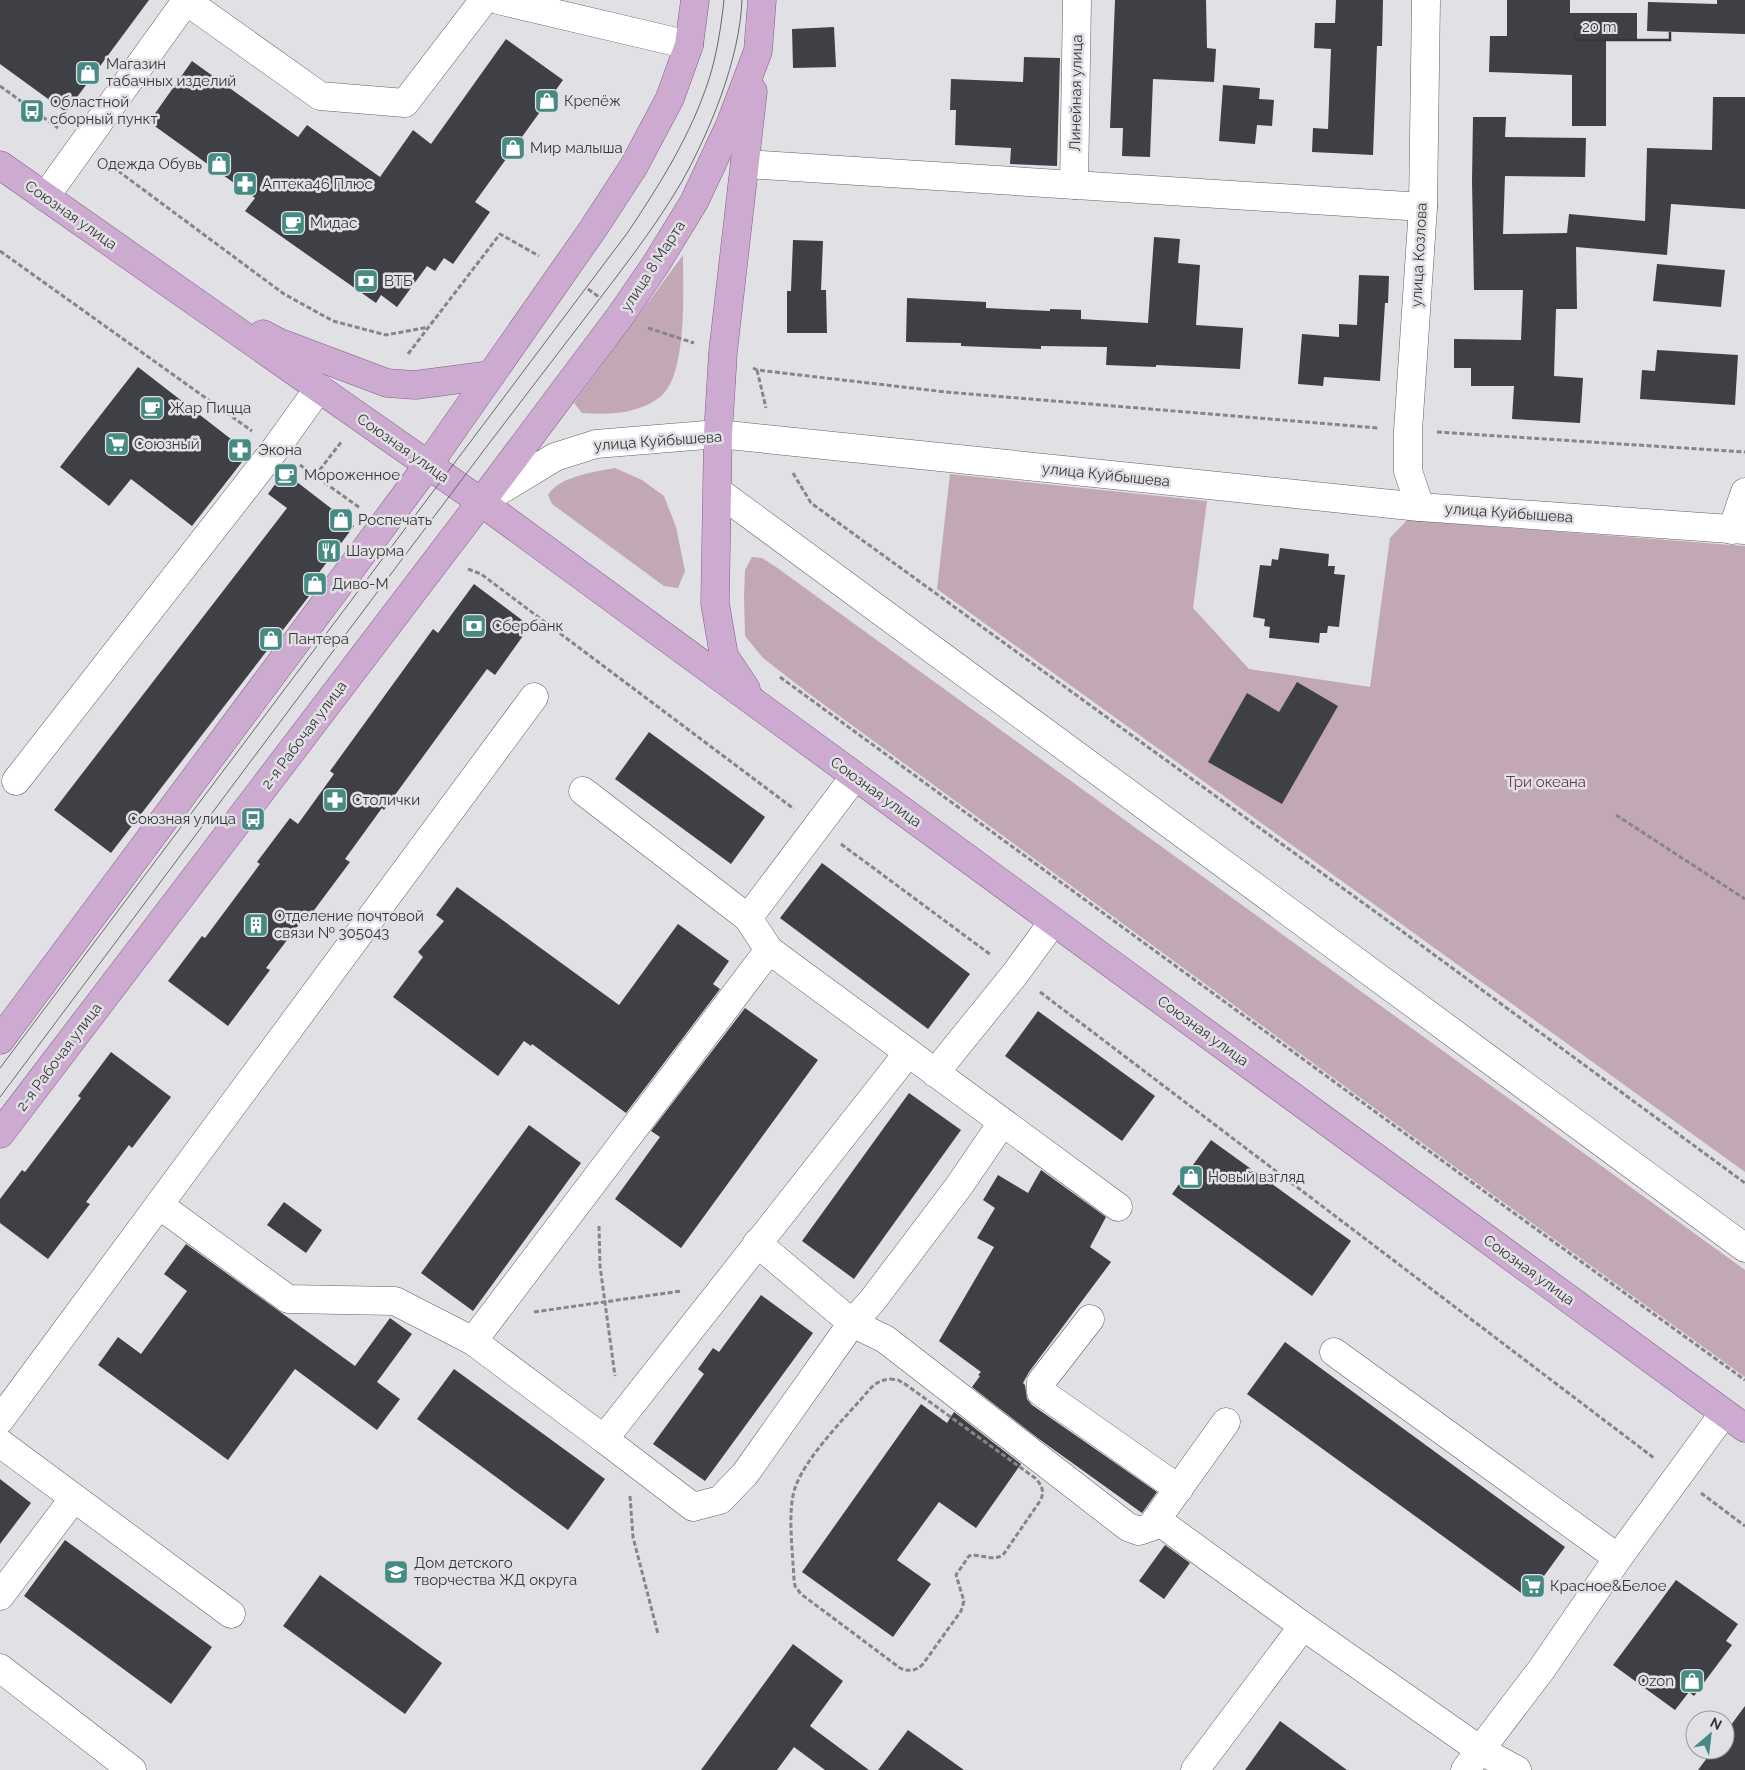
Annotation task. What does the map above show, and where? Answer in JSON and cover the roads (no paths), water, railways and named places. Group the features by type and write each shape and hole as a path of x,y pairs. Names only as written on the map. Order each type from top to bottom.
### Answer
{"main road":[{"path":"0,1040 428,465 593,229 634,166 670,98 689,46 695,0"},
{"name":"улица 8 Марта","path":"481,502 621,315 656,264 694,202 730,125 758,51 762,0"},
{"path":"755,703 724,656 715,603 718,434 723,352 758,51"},
{"name":"Союзная улица","path":"0,165 481,502 1735,1421"},
{"path":"163,279 278,342 387,384 415,385 491,375"},
{"name":"2-я Рабочая улица","path":"0,1134 481,502"}],"street":[{"path":"45,197 185,0 320,96 405,102 484,0"},
{"path":"498,0 689,46"},
{"name":"Линейная улица","path":"1074,185 1077,0"},
{"name":"улица Козлова","path":"1420,507 1408,471 1408,431 1422,207 1426,0"},
{"path":"745,164 1422,207"},
{"path":"16,781 276,448 319,388"},
{"name":"улица Куйбышева","path":"481,502 555,457 596,444 718,434 1420,507 1739,530"},
{"path":"718,492 1745,1248"},
{"path":"1739,530 1745,492"},
{"path":"0,1420 534,697"},
{"path":"748,918 855,776"},
{"path":"582,791 748,918 769,950 1118,1208"},
{"path":"935,1073 1015,974 1054,922"},
{"path":"473,1341 769,950"},
{"path":"604,1439 908,1053"},
{"path":"159,1205 288,1299 395,1301 473,1341 693,1507 720,1500 745,1474 852,1323 872,1301 959,1186 1002,1123"},
{"path":"757,1244 852,1323 886,1340 1128,1527 1139,1531 1151,1527 1226,1422"},
{"path":"1090,1319 1041,1382 1041,1392 1179,1489"},
{"path":"1334,1352 1618,1558"},
{"path":"1472,1760 1541,1670 1618,1558 1735,1421"},
{"path":"0,1443 231,1614"},
{"path":"0,1596 74,1498"},
{"path":"1157,1520 1303,1626 1472,1760 1517,1770"},
{"path":"1195,1770 1303,1626"},
{"path":"0,1668 132,1770"}],"tram line":[{"path":"0,1068 628,232 674,158 702,100 714,60 724,0"},
{"path":"0,1097 660,217 692,163 713,118 736,46 742,0"}],"place":[{"name":"Магазин табачных изделий","path":"88,73"},
{"name":"Крепёж","path":"547,101"},
{"name":"Областной сборный пункт","path":"32,111"},
{"name":"Мир малыша","path":"513,148"},
{"name":"Одежда Обувь","path":"219,164"},
{"name":"Аптека46 Плюс","path":"245,184"},
{"name":"Мидас","path":"293,223"},
{"name":"ВТБ","path":"366,281"},
{"name":"Жар Пицца","path":"152,408"},
{"name":"Союзный","path":"117,444"},
{"name":"Экона","path":"240,450"},
{"name":"Мороженное","path":"286,475"},
{"name":"Роспечать","path":"341,520"},
{"name":"Шаурма","path":"329,551"},
{"name":"Диво-М","path":"315,584"},
{"name":"Сбербанк","path":"474,626"},
{"name":"Пантера","path":"271,639"},
{"name":"Столички","path":"335,800"},
{"name":"Союзная улица","path":"253,819"},
{"name":"Отделение почтовой связи № 305043","path":"256,925"},
{"name":"Новый взгляд","path":"1191,1177"},
{"name":"Дом детского творчества ЖД округа","path":"396,1572"},
{"name":"Красное&Белое","path":"1533,1586"},
{"name":"Ozon","path":"1692,1681"}],"park label":[{"name":"Три океана","path":"1546,782"}]}
